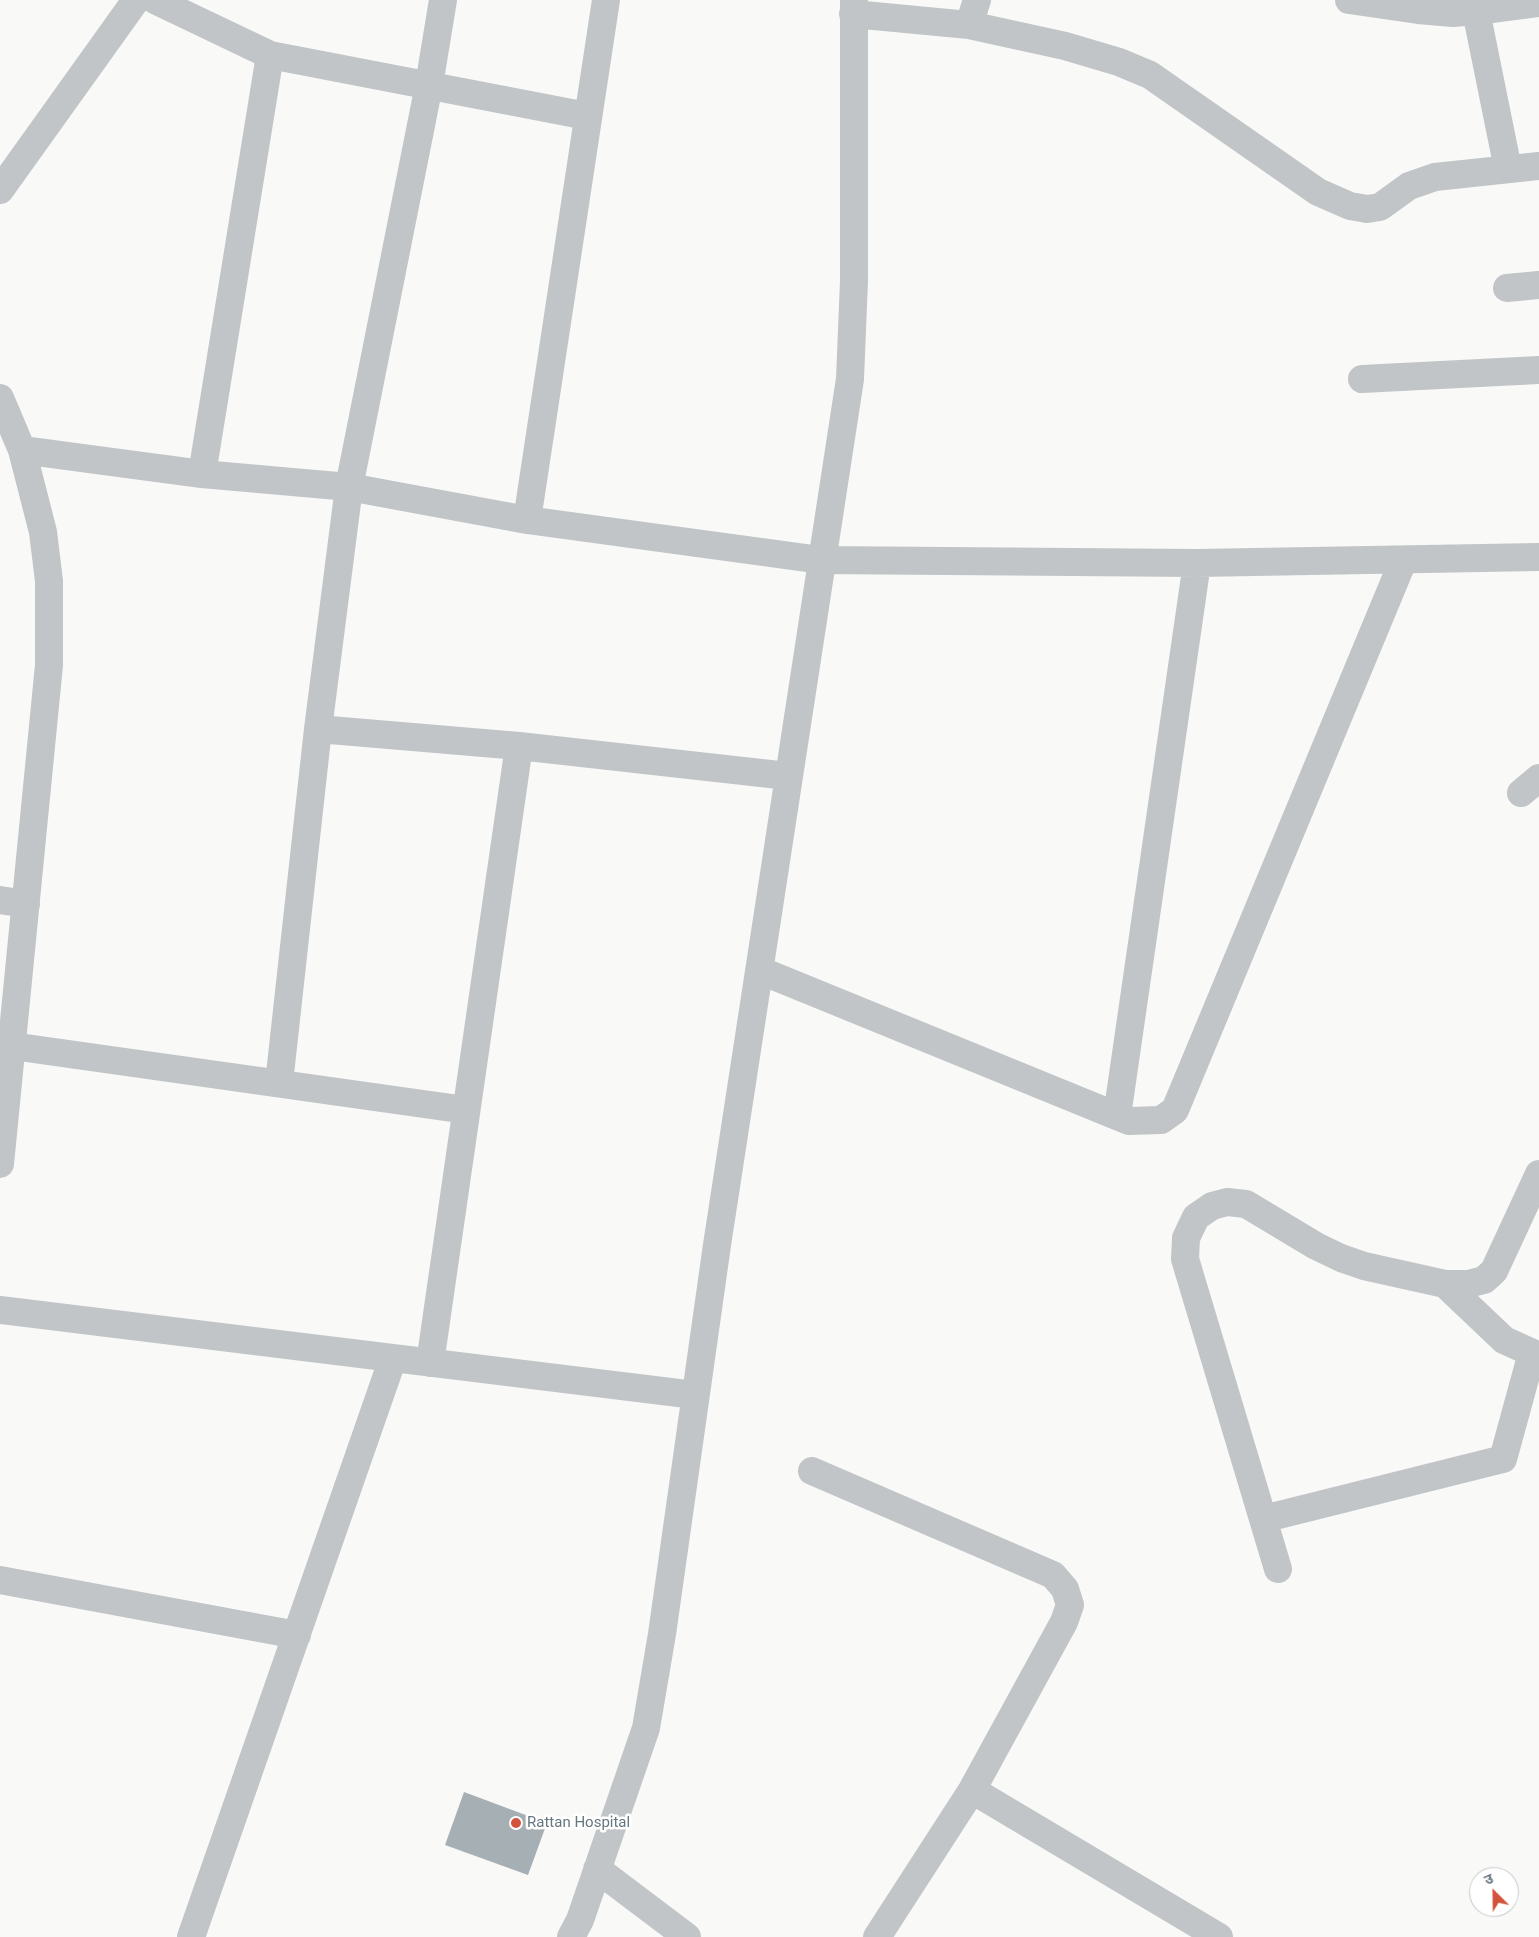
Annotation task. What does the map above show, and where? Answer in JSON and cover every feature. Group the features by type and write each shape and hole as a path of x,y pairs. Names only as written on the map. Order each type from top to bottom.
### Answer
{"street":[{"path":"0,190 136,0"},
{"path":"155,0 270,54 587,116"},
{"path":"279,1083 318,729 349,487 429,85 443,0"},
{"path":"527,520 606,0"},
{"path":"1350,0 1453,13 1539,3"},
{"path":"571,1937 580,1920 646,1728 662,1634 694,1395 850,379 854,281 853,7 973,12 1065,46 1118,62 1150,75 1318,192 1350,206 1368,209 1380,207 1409,186 1436,177 1539,166"},
{"path":"1476,11 1508,169"},
{"path":"202,474 270,54"},
{"path":"1507,288 1539,285"},
{"path":"1362,379 1539,370"},
{"path":"0,398 22,450 43,532 49,590 49,665 13,902 12,1046 0,1164"},
{"path":"22,450 202,474 349,487 527,520 821,560 1197,563 1403,561 1539,557"},
{"path":"759,970 1129,1122 1161,1120 1175,1110 1403,561"},
{"path":"1117,1116 1197,563"},
{"path":"318,729 520,746 788,776"},
{"path":"430,1363 520,746"},
{"path":"12,1046 466,1110"},
{"path":"1278,1569 1185,1258 1186,1238 1196,1217 1212,1206 1227,1202 1246,1204 1316,1246 1341,1258 1364,1266 1445,1284 1468,1284 1484,1280 1494,1271 1530,1214 1539,1174"},
{"path":"1263,1519 1503,1459 1536,1355 1504,1340 1445,1284"},
{"path":"0,1310 694,1395"},
{"path":"191,1937 393,1358"},
{"path":"812,1471 1052,1575 1065,1589 1070,1605 1064,1622 972,1790 877,1937"},
{"path":"0,1580 297,1635"},
{"path":"972,1790 1219,1937"},
{"path":"597,1869 687,1937"}],"building":[{"path":"464,1792 547,1823 528,1875 445,1845"}],"place":[{"name":"Rattan Hospital","path":"516,1823"}]}
